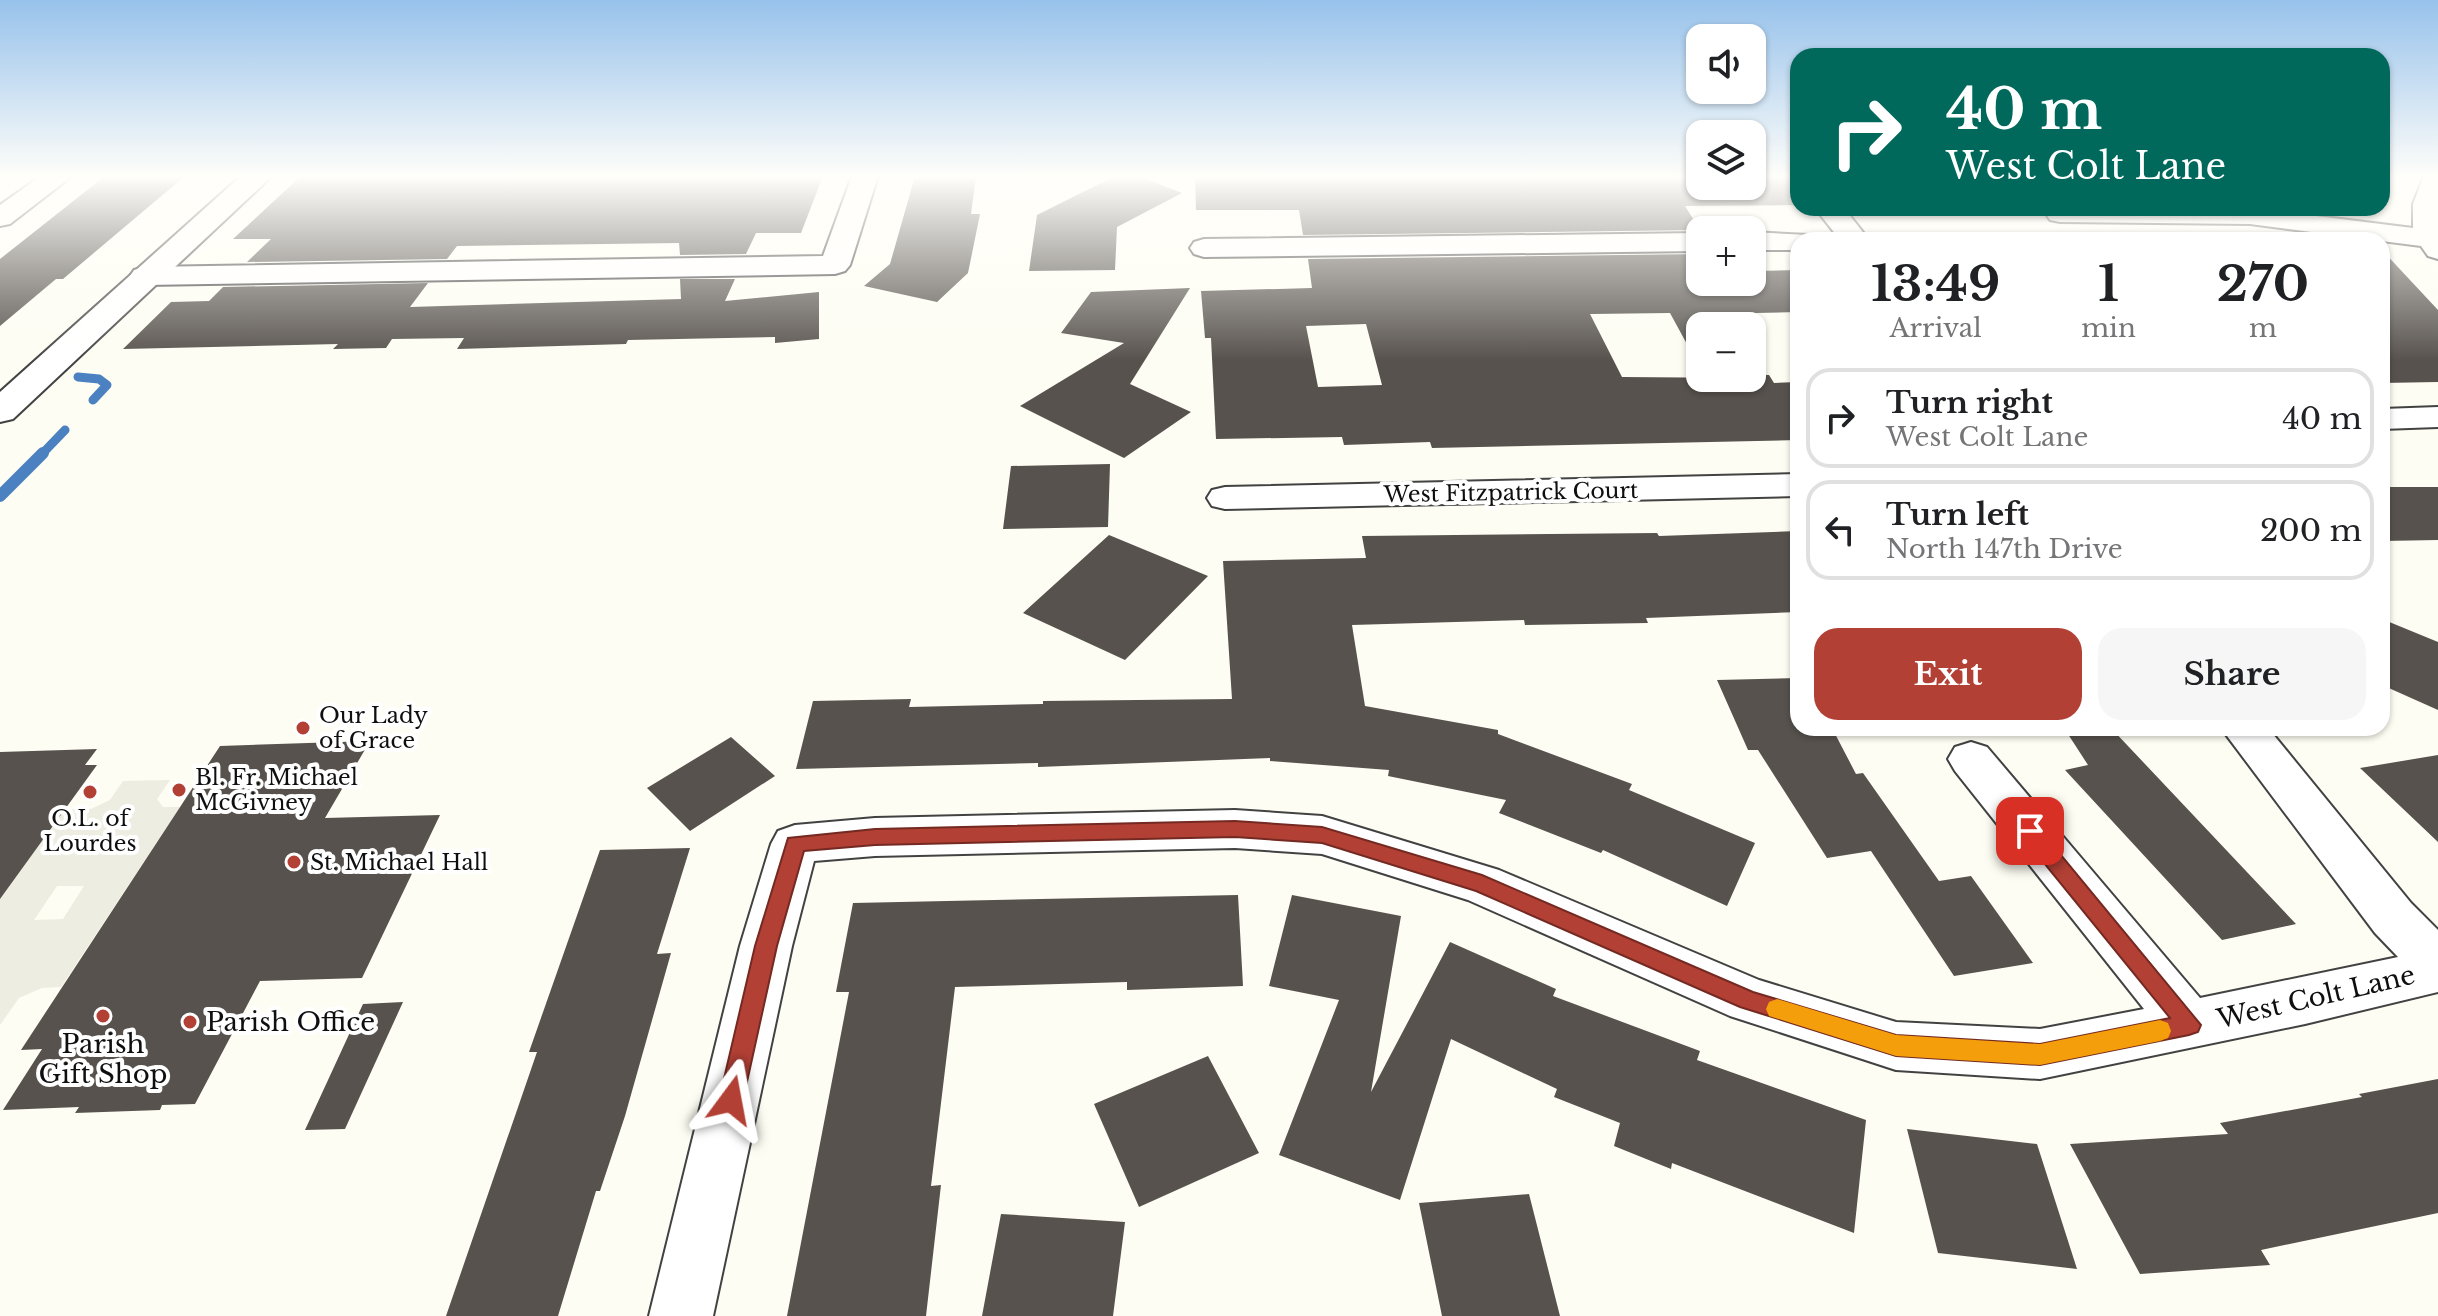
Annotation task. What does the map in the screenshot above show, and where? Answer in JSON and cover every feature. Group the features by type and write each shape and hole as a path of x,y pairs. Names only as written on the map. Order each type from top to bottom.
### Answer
{"street":[{"path":"0,411 189,237"},
{"path":"145,276 835,265 844,237"},
{"path":"2390,238 2434,245"},
{"path":"1766,241 1790,241"},
{"path":"1204,248 1686,242"},
{"path":"2390,419 2438,417"},
{"name":"West Fitzpatrick Court","path":"1225,498 1790,485"},
{"path":"2249,736 2393,918 2438,964"},
{"path":"1971,759 2189,1025"},
{"name":"West Colt Lane","path":"681,1316 766,946 795,844 875,837 1219,829 1322,835 1482,884 1749,1000 1896,1046 2040,1054 2438,970"}],"shaded area":[{"path":"170,780 157,799 163,807 180,807 61,987 42,988 19,998 0,1025 0,897 65,809 91,809 110,800 123,781","holes":["57,886 84,886 63,919 34,920"]}],"building":[{"path":"27,237 112,237 0,326 0,259"},
{"path":"754,237 746,254 680,255 679,243 457,246 447,259 247,262 271,239 233,239"},
{"path":"898,237 975,237 968,273 937,302 864,286 890,264"},
{"path":"1034,237 1117,237 1115,270 1029,271"},
{"path":"1686,254 1686,296 1766,296 1766,271 1790,270 1790,312 1686,312 1686,342 1670,313 1590,314 1622,377 1686,377 1686,392 1766,392 1766,375 1774,383 1790,382 1790,440 1432,448 1430,442 1344,445 1342,437 1216,439 1211,338 1205,338 1201,291 1312,288 1308,259","holes":["1366,324 1382,385 1318,387 1306,326"]},
{"path":"2390,259 2438,310 2438,382 2390,383"},
{"path":"680,279 735,279 725,301 819,292 819,339 775,343 775,337 628,340 626,344 457,349 464,338 392,339 386,348 333,349 338,344 123,349 171,302 209,301 223,287 428,283 410,307 681,299"},
{"path":"1190,288 1130,384 1191,412 1124,458 1020,406 1124,343 1061,333 1091,292"},
{"path":"1110,464 1108,527 1003,529 1011,466"},
{"path":"2390,487 2438,487 2438,540 2390,541"},
{"path":"1790,531 1790,612 1646,618 1648,623 1525,625 1524,620 1352,625 1365,706 1498,730 1498,734 1632,784 1629,790 1755,843 1727,906 1603,850 1601,853 1499,813 1506,800 1388,776 1389,770 1270,761 1270,758 1038,767 1038,763 796,769 813,701 911,699 909,707 1043,704 1043,701 1232,699 1223,561 1366,558 1362,536 1657,533 1659,536"},
{"path":"1109,535 1208,576 1125,660 1023,613"},
{"path":"2390,622 2438,642 2438,710 2390,689"},
{"path":"1790,678 1790,736 1836,736 1856,774 1863,773 1939,881 1971,876 2033,963 1954,976 1871,851 1827,858 1758,750 1748,750 1717,680"},
{"path":"2069,736 2119,736 2296,924 2222,940 2065,770 2088,765"},
{"path":"731,737 775,776 690,831 647,788"},
{"path":"370,741 325,818 440,815 362,978 260,981 195,1104 162,1105 160,1110 75,1113 79,1107 3,1110 42,1049 21,1050 220,746"},
{"path":"97,749 85,765 97,765 0,899 0,752"},
{"path":"2438,755 2438,842 2360,768"},
{"path":"690,848 657,954 671,953 625,1116 600,1191 596,1191 558,1316 446,1316 537,1052 529,1052 600,850"},
{"path":"1238,895 1243,986 1127,990 1127,982 955,987 931,1186 941,1185 926,1316 787,1316 849,992 836,992 853,903"},
{"path":"1292,895 1401,916 1371,1092 1450,942 1556,989 1553,996 1700,1051 1697,1060 1866,1120 1854,1233 1672,1163 1671,1169 1614,1146 1620,1123 1554,1097 1557,1089 1451,1039 1400,1200 1279,1155 1339,1000 1269,986"},
{"path":"403,1002 345,1129 305,1130 363,1004"},
{"path":"1208,1056 1259,1153 1139,1207 1094,1104"},
{"path":"2438,1079 2438,1213 2261,1250 2270,1265 2140,1274 2070,1144 2228,1134 2220,1123 2362,1097 2359,1094"},
{"path":"1907,1129 2037,1144 2077,1269 1938,1253"},
{"path":"1529,1194 1560,1316 1442,1316 1419,1203"},
{"path":"1001,1214 1125,1222 1113,1316 982,1316"}],"waterway":[{"path":"78,377 99,379 107,385 93,400"},
{"path":"41,455 65,430"},
{"path":"0,496 41,455"}],"slow traffic":[{"path":"1777,1009 1896,1046 2040,1054 2160,1031"}],"place":[{"name":"Our Lady of Grace","path":"303,728"},
{"name":"Bl. Fr. Michael McGivney","path":"179,790"},
{"name":"O.L. of Lourdes","path":"90,792"},
{"name":"St. Michael Hall","path":"294,862"},
{"name":"Parish Gift Shop","path":"103,1016"},
{"name":"Parish Office","path":"190,1022"}],"route":[{"path":"731,1100 766,946 795,844 875,837 1235,829 1322,835 1482,884 1749,1000 1896,1046 2040,1054 2189,1025 2030,831"}]}
